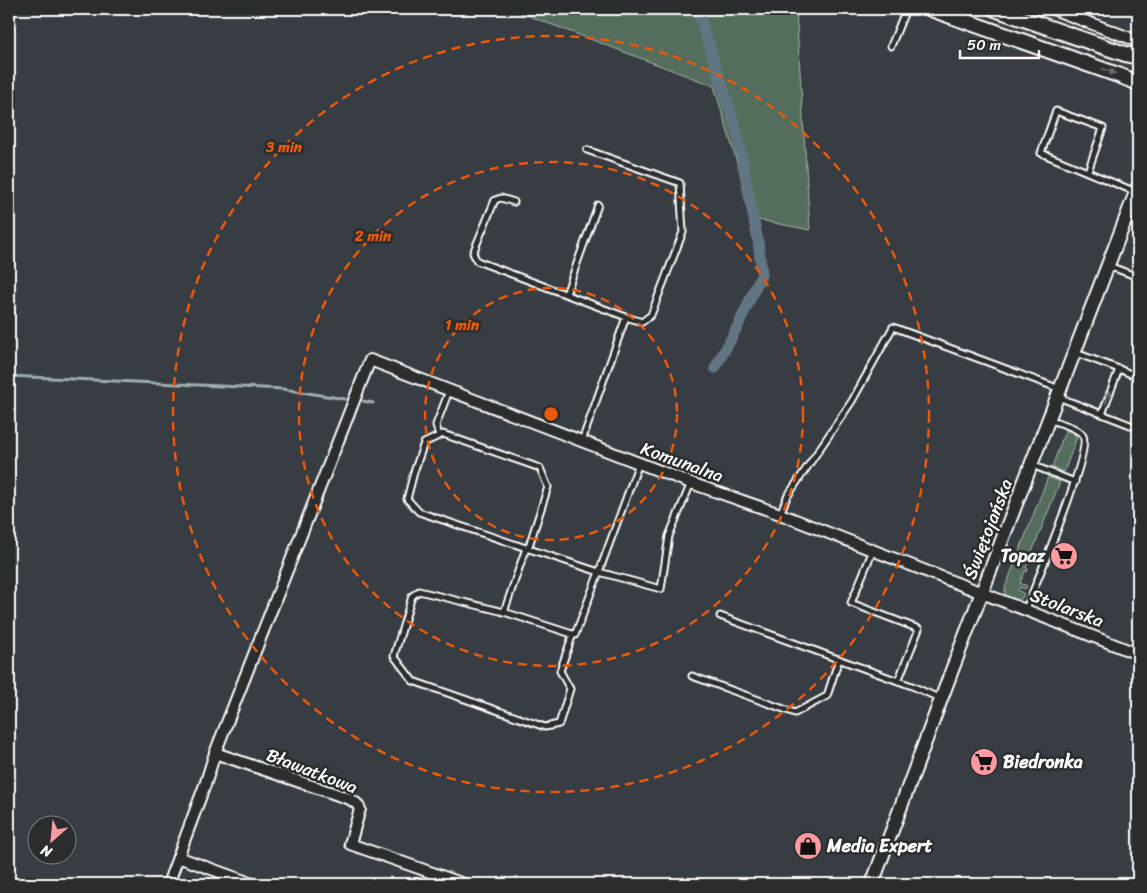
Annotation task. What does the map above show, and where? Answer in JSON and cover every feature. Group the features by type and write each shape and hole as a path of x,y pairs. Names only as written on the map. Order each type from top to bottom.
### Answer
{"main road":[{"path":"931,9 1109,71 1138,83"},
{"path":"995,9 1138,57"}],"street":[{"path":"1053,9 1135,40"},
{"name":"Świętojańska","path":"872,884 1137,190"},
{"name":"Komunalna","path":"215,753 370,360 983,592"},
{"name":"Stolarska","path":"983,592 1138,654"},
{"path":"168,884 215,753"},
{"name":"Bławatkowa","path":"215,753 350,799 360,809 350,844 464,884"},
{"path":"178,857 253,884"}],"lane":[{"path":"891,46 906,9"},
{"path":"1088,172 1104,128 1056,110 1041,153 1088,172 1137,190"},
{"path":"514,202 501,198 495,200 473,253 476,261 642,322 651,315 683,232 680,183 588,150"},
{"path":"566,294 598,205"},
{"path":"1108,266 1138,277"},
{"path":"582,441 626,317"},
{"path":"780,514 787,497 852,400 893,326 1059,393 1102,414 1138,428"},
{"path":"1075,352 1138,377"},
{"path":"1102,414 1119,369"},
{"path":"438,436 436,425 449,390"},
{"path":"1026,609 1075,482 1086,442 1083,434 1049,420"},
{"path":"504,612 527,548 548,487 540,468 443,434 424,443 414,472 408,499 419,512 527,548 598,572 661,590 669,536 691,483"},
{"path":"573,634 504,612 419,591 412,596 394,656 413,680 545,727 558,724 570,689 560,671 639,463"},
{"path":"1032,465 1075,482"},
{"path":"873,550 851,603 919,629 898,681"},
{"path":"720,616 898,681 941,700"},
{"path":"692,676 795,713 827,696 839,659"}],"green space":[{"path":"513,9 796,9 810,230 754,219 714,86"},
{"path":"1065,431 1071,431 1077,437 1064,472 1052,467"},
{"path":"1048,477 1060,482 1026,567 1028,569 1027,572 1025,571 1020,583 1027,586 1025,589 1020,587 1018,590 1024,594 1018,600 1005,596 1005,588"}],"waterway":[{"path":"697,9 736,128 758,241 762,273 738,326 715,368"},
{"path":"9,376 283,389 345,399"},
{"path":"363,401 373,403"}],"place":[{"name":"Topaz","path":"1064,556"},
{"name":"Biedronka","path":"984,762"},
{"name":"Media Expert","path":"808,846"}]}
